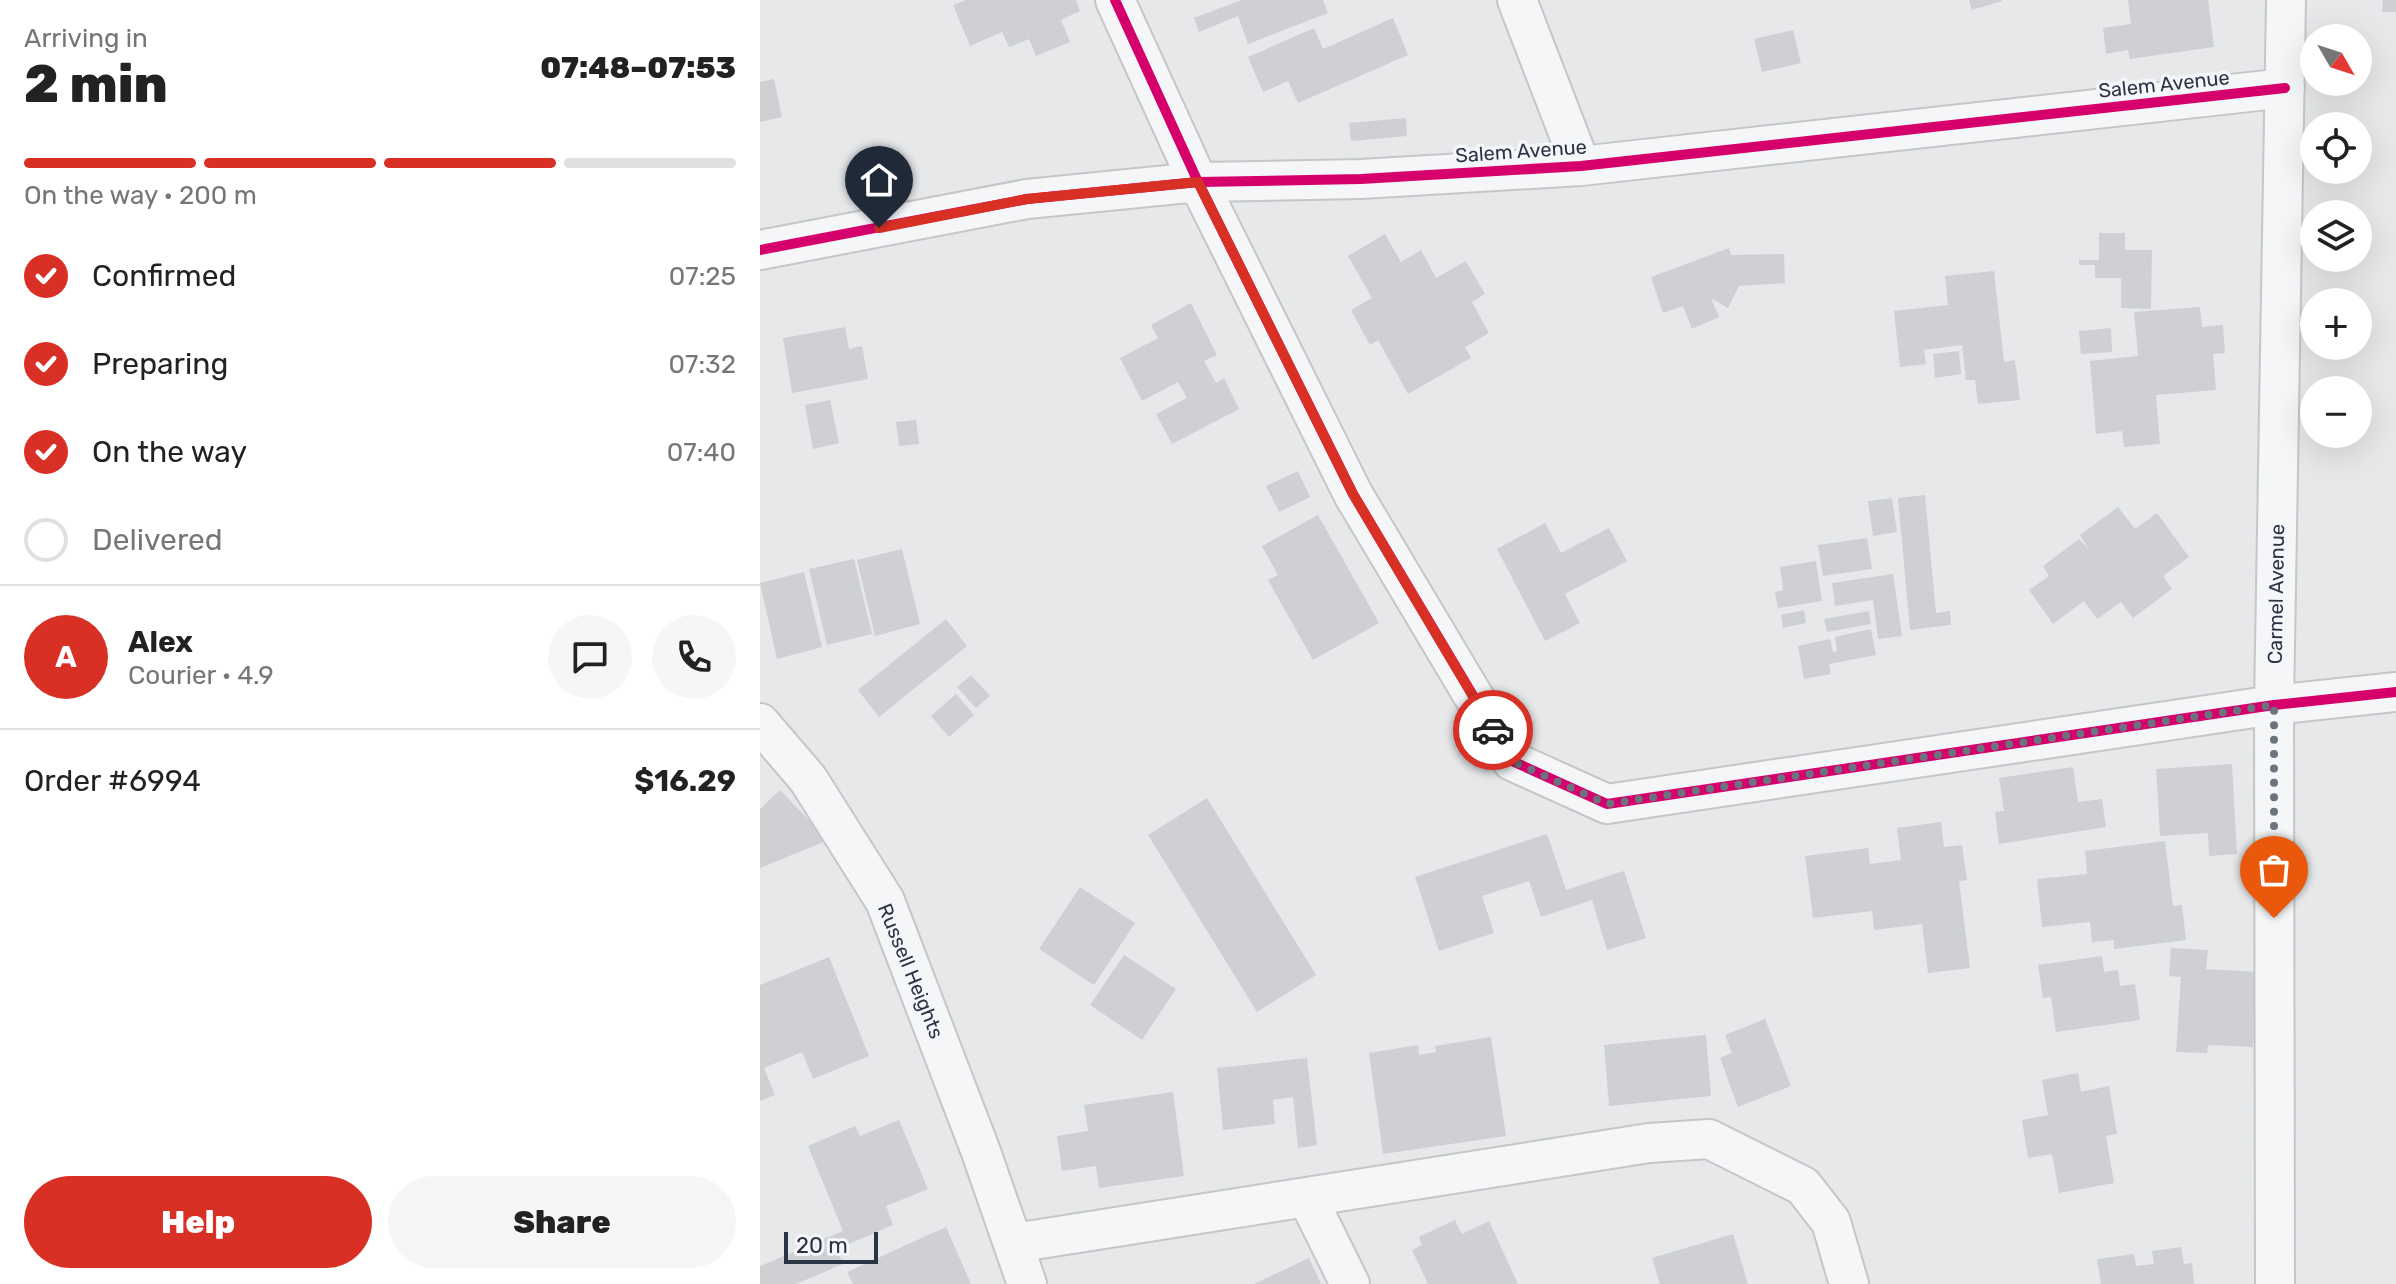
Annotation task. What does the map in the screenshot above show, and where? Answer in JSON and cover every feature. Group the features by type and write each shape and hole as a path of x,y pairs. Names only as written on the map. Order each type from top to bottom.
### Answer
{"street":[{"path":"1115,0 1198,182 1353,494 1512,761 1607,804 2274,705 2396,692"},
{"path":"1517,0 1581,166"},
{"name":"Carmel Avenue","path":"2275,1284 2274,705 2286,0"},
{"name":"Salem Avenue","path":"760,250 1027,199 1198,182 1361,179 1581,166 2285,88"},
{"name":"Russell Heights","path":"760,723 808,779 885,901 1015,1243 1027,1284"},
{"path":"1015,1243 1308,1199 1499,1165 1649,1143 1709,1139 1803,1186 1831,1222 1849,1284"},
{"path":"1308,1199 1350,1284"}],"building":[{"path":"966,0 1076,0 1080,11 1061,20 1070,42 1036,56 1029,39 1009,47 1002,32 970,46 953,5"},
{"path":"1242,0 1323,0 1328,13 1248,44 1238,16 1199,32 1194,18"},
{"path":"1969,0 2002,0 2002,1 1972,10"},
{"path":"2128,0 2208,0 2214,47 2130,59 2128,50 2106,54 2103,28 2131,24"},
{"path":"2383,0 2396,0 2396,12 2382,12"},
{"path":"1393,18 1408,55 1298,103 1288,81 1263,92 1248,57 1314,28 1323,49"},
{"path":"1793,30 1801,63 1762,72 1754,39"},
{"path":"774,79 782,117 760,122 760,82"},
{"path":"1406,118 1407,136 1351,141 1349,123"},
{"path":"2099,233 2125,233 2125,250 2152,250 2151,309 2121,308 2121,278 2095,278 2095,265 2079,265 2079,260 2099,260"},
{"path":"1385,234 1401,262 1421,250 1436,278 1466,261 1485,294 1472,302 1489,333 1465,347 1471,358 1408,394 1378,340 1370,345 1351,310 1372,298 1348,256"},
{"path":"1729,248 1731,255 1784,254 1785,283 1739,286 1728,308 1711,298 1719,317 1692,329 1683,306 1663,313 1651,277"},
{"path":"1994,271 2004,362 2015,360 2020,400 1978,404 1975,380 1966,380 1962,345 1924,350 1926,364 1900,367 1894,311 1948,305 1945,276"},
{"path":"1191,303 1217,355 1204,361 1216,383 1224,378 1239,409 1172,444 1156,414 1187,398 1178,382 1142,401 1120,358 1158,338 1151,325"},
{"path":"2200,307 2202,327 2223,325 2225,353 2213,354 2216,390 2156,395 2160,444 2124,447 2122,431 2096,434 2090,361 2138,356 2134,312"},
{"path":"845,327 849,349 862,346 868,379 792,393 783,338"},
{"path":"2111,328 2112,352 2081,354 2079,331"},
{"path":"1959,351 1961,374 1935,378 1933,354"},
{"path":"830,400 839,443 813,449 805,405"},
{"path":"916,420 919,444 899,446 896,422"},
{"path":"1298,471 1310,497 1279,512 1266,486"},
{"path":"1925,495 1936,613 1950,611 1951,625 1910,630 1898,498"},
{"path":"1892,498 1897,532 1873,536 1868,501"},
{"path":"2118,507 2135,529 2157,513 2189,557 2163,576 2172,589 2133,618 2121,602 2097,619 2084,601 2053,624 2029,590 2049,576 2043,566 2079,539 2089,549 2080,535"},
{"path":"1318,515 1379,623 1313,660 1268,580 1278,575 1262,546"},
{"path":"1545,523 1561,553 1609,528 1627,561 1565,594 1580,623 1545,641 1497,549"},
{"path":"1867,538 1872,569 1823,576 1818,545"},
{"path":"902,549 920,624 875,636 857,560"},
{"path":"854,559 872,634 827,645 809,569"},
{"path":"1816,561 1822,601 1778,608 1775,592 1783,590 1780,567"},
{"path":"804,572 822,647 777,659 760,583"},
{"path":"1893,574 1902,636 1878,639 1873,600 1835,606 1832,583"},
{"path":"1804,610 1806,623 1783,628 1781,615"},
{"path":"1869,611 1871,624 1827,632 1824,619"},
{"path":"946,619 967,646 879,717 858,690"},
{"path":"1871,629 1876,655 1829,664 1831,674 1804,679 1798,646 1830,639 1833,652 1837,651 1835,637"},
{"path":"971,675 990,696 976,708 957,687"},
{"path":"956,694 974,715 949,737 931,716"},
{"path":"2232,764 2237,854 2209,856 2208,833 2160,836 2156,769"},
{"path":"2073,767 2078,802 2102,799 2106,827 1999,844 1995,812 2004,811 1999,778"},
{"path":"780,790 828,840 760,868 760,809"},
{"path":"1207,798 1316,975 1257,1012 1148,835"},
{"path":"1941,822 1944,847 1962,845 1967,880 1959,881 1970,968 1928,973 1922,924 1874,930 1872,911 1813,918 1805,856 1868,848 1870,864 1901,860 1897,828"},
{"path":"1547,834 1566,890 1624,871 1646,938 1607,950 1592,900 1541,917 1529,881 1482,896 1494,933 1439,951 1415,877"},
{"path":"2165,841 2173,906 2182,905 2186,940 2114,949 2114,940 2092,942 2090,922 2042,927 2037,879 2087,874 2085,851"},
{"path":"1080,887 1135,923 1094,985 1039,949"},
{"path":"2171,948 2208,950 2206,969 2258,972 2253,1047 2208,1045 2207,1053 2176,1052 2181,977 2169,976"},
{"path":"1124,955 1176,989 1142,1040 1090,1005"},
{"path":"2102,956 2104,972 2118,970 2120,986 2135,984 2140,1020 2056,1032 2051,997 2043,998 2038,965"},
{"path":"829,957 869,1056 813,1079 802,1052 764,1068 775,1095 760,1101 760,985"},
{"path":"1765,1019 1791,1086 1738,1107 1720,1058 1732,1053 1725,1035"},
{"path":"1706,1035 1711,1096 1609,1106 1604,1045"},
{"path":"1491,1037 1506,1136 1383,1154 1369,1053 1418,1045 1419,1055 1436,1052 1435,1046"},
{"path":"1307,1058 1317,1145 1298,1148 1293,1097 1273,1100 1275,1124 1223,1130 1217,1068"},
{"path":"2078,1073 2081,1092 2109,1086 2117,1134 2106,1136 2114,1183 2059,1193 2052,1154 2028,1158 2022,1120 2048,1115 2042,1080"},
{"path":"1173,1092 1184,1176 1099,1188 1096,1166 1062,1171 1057,1136 1088,1131 1084,1105"},
{"path":"899,1120 928,1189 886,1206 893,1225 837,1249 843,1264 796,1284 760,1284 760,1266 843,1231 808,1146 855,1126 860,1136"},
{"path":"1455,1220 1462,1234 1489,1221 1518,1284 1428,1284 1412,1250 1422,1245 1419,1237"},
{"path":"946,1227 971,1284 853,1284 847,1272"},
{"path":"1733,1234 1748,1284 1660,1284 1652,1258"},
{"path":"2181,1247 2184,1264 2192,1263 2194,1284 2101,1284 2097,1259 2134,1254 2136,1266 2154,1264 2152,1251"},
{"path":"1309,1258 1321,1284 1254,1284"}],"cycle path":[{"path":"1115,0 1198,182 1353,494 1512,761 1607,804 2274,705 2396,692"},
{"path":"760,250 1027,199 1198,182 1361,179 1581,166 2285,88"}],"way so far":[{"path":"1493,730 1512,761 1607,804 2274,705 2274,918"}],"route":[{"path":"879,228 1027,199 1198,182 1353,494 1493,730"}]}
